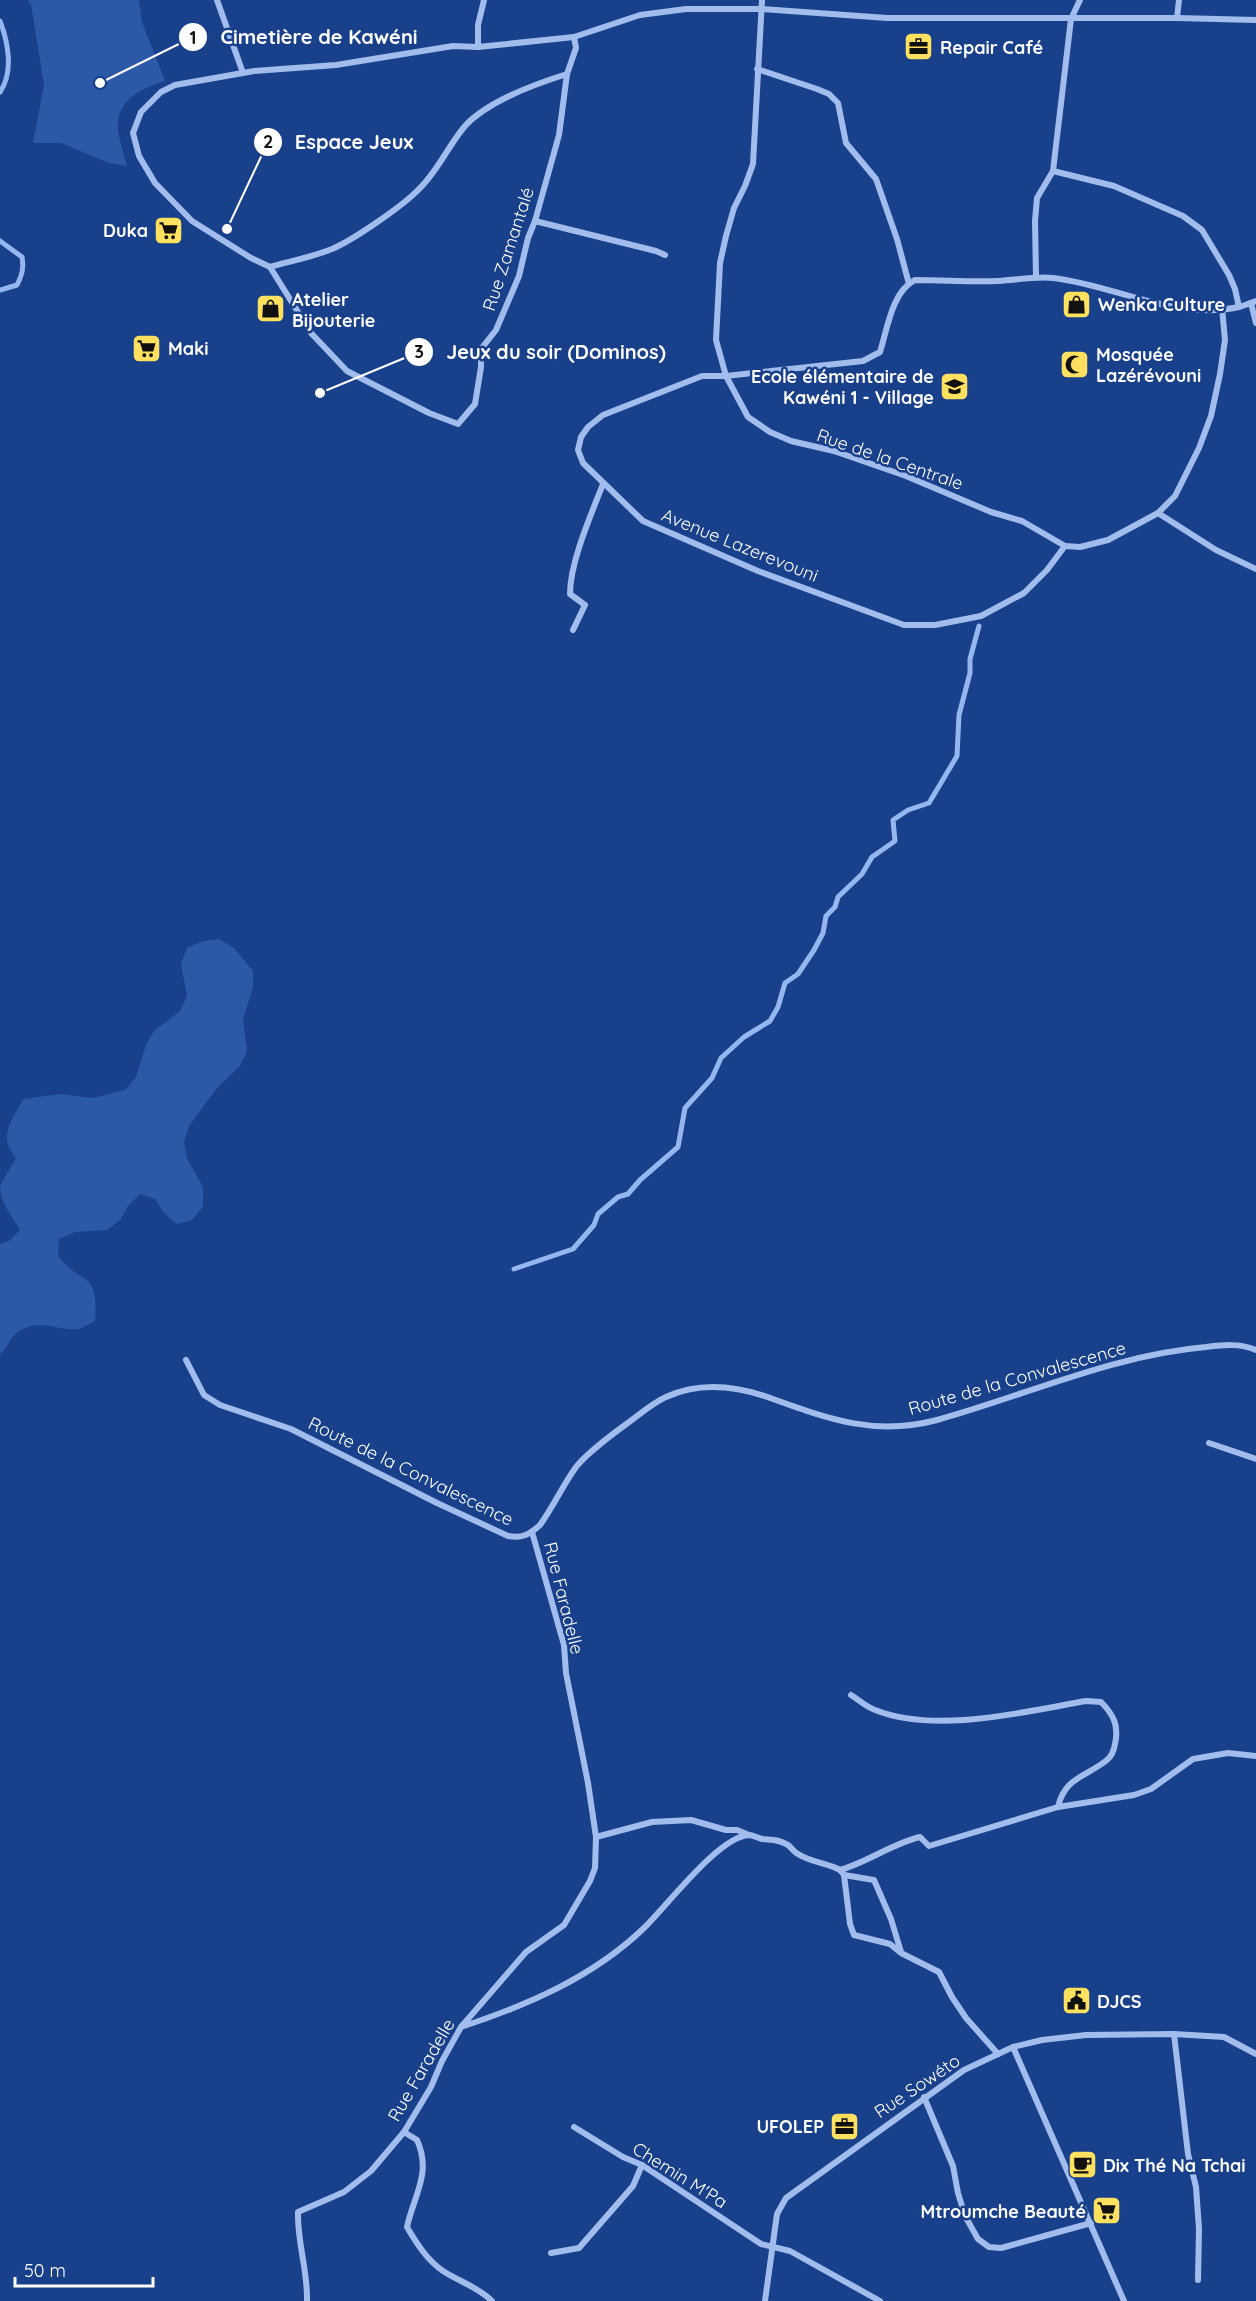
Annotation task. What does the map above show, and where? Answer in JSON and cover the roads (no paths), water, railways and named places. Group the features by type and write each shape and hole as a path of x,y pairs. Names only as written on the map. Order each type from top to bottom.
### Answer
{"street":[{"path":"216,0 243,73"},
{"path":"478,47 478,25 484,0"},
{"name":"Rue de la Centrale","path":"762,0 753,164 734,208 720,263 716,339 726,376 748,417 770,432 791,441 834,451 906,476 992,512 1022,521 1065,546"},
{"path":"1036,277 1037,198 1053,171 1071,19 1080,0"},
{"path":"1177,18 1179,0"},
{"path":"567,74 544,81 481,112 465,126 418,191 344,243 321,253 270,267 251,258 192,221 155,183 139,156 133,133 141,112 160,92 175,85 271,69 336,65 453,46 478,47 574,37 640,15 686,9 761,9 887,18 1256,20"},
{"name":"Rue Zamantalé","path":"270,267 311,333 347,371 410,404 458,424 475,404 482,349 499,323 519,276 559,135 567,74 576,48 574,37"},
{"path":"757,69 830,94 838,103 846,143 876,179 897,239 909,284"},
{"path":"1053,171 1114,186 1183,216 1202,230 1229,275 1239,307"},
{"path":"535,221 665,255"},
{"path":"726,376 863,361 880,352 892,311 900,294 915,280 1000,281 1036,277 1080,282 1149,303 1191,309 1239,307 1253,302 1256,323"},
{"path":"1065,546 1080,548 1108,540 1158,513 1175,496 1199,448 1210,416 1225,340 1222,308"},
{"name":"Avenue Lazerevouni","path":"726,376 702,376 603,415 588,427 581,437 578,450 583,463 643,521 759,571 904,626 935,625 981,616 1024,593 1047,570 1065,546"},
{"path":"573,630 585,605 570,594 570,582 582,537 603,484"},
{"path":"1158,513 1216,550 1256,569"},
{"name":"Route de la Convalescence","path":"186,1359 204,1395 220,1405 291,1429 437,1503 508,1536 518,1538 532,1532 547,1515 577,1466 603,1441 666,1397 688,1390 715,1386 734,1388 771,1398 810,1413 853,1424 889,1428 914,1426 947,1418 1082,1373 1145,1356 1189,1348 1226,1345 1256,1350"},
{"path":"1209,1443 1256,1459"},
{"name":"Rue Faradelle","path":"307,2301 307,2280 298,2229 298,2212 344,2192 371,2171 404,2132 431,2087 461,2027 526,1952 564,1925 590,1881 595,1868 596,1837 580,1738 566,1673 564,1645 532,1532"},
{"path":"851,1695 873,1710 912,1720 935,1722 977,1718 1086,1701 1101,1702 1111,1712 1116,1724 1113,1752 1108,1760 1066,1788 1059,1807"},
{"path":"842,1872 902,1842 920,1837 929,1846 1059,1807 1134,1795 1151,1789 1193,1759 1228,1753 1256,1756"},
{"path":"596,1837 652,1822 691,1820 726,1830 737,1830 749,1835 780,1840 798,1854 842,1872 874,1880 891,1919 901,1953"},
{"path":"461,2027 492,2017 557,1990 619,1951 646,1927 702,1866 733,1840 749,1835"},
{"path":"842,1872 850,1924 854,1935 890,1944 901,1953 939,1972 966,2018 998,2054"},
{"path":"1174,2034 1188,2154 1196,2187 1199,2229 1198,2280"},
{"name":"Rue Sowéto","path":"765,2301 777,2214 786,2198 964,2070 1012,2047 1042,2040 1086,2035 1174,2034 1224,2037 1256,2054"},
{"path":"1012,2047 1124,2301"},
{"path":"924,2097 953,2166 965,2216 978,2239 983,2243 989,2247 1000,2248 1091,2223"},
{"name":"Chemin M'Pa","path":"574,2127 623,2157 642,2165 761,2244 790,2251 880,2301"},
{"path":"404,2132 417,2140 423,2158 424,2173 407,2227 427,2258 443,2271 476,2288 492,2301"},
{"path":"551,2253 579,2248 633,2186 642,2165"}],"waterway":[{"path":"0,21 8,57 7,75 0,92"},
{"path":"0,241 22,257 23,265 17,285 0,290"},
{"path":"514,1269 573,1249 594,1225 598,1214 618,1197 628,1194 640,1180 678,1147 685,1108 712,1078 721,1058 744,1037 770,1021 778,1007 785,983 798,974 814,950 823,933 826,916 835,907 838,897 862,874 872,857 895,841 893,820 908,810 929,803 957,756 959,715 979,626"}],"place":[{"name":"Repair Café","path":"919,47"},
{"name":"Cimetière de Kawéni","path":"100,83"},
{"name":"Espace Jeux","path":"227,229"},
{"name":"Duka","path":"169,230"},
{"name":"Wenka Culture","path":"1077,304"},
{"name":"Atelier Bijouterie","path":"271,309"},
{"name":"Maki","path":"147,348"},
{"name":"Mosquée Lazérévouni","path":"1075,364"},
{"name":"Ecole élémentaire de Kawéni 1 - Village","path":"955,386"},
{"name":"Jeux du soir (Dominos)","path":"320,393"},
{"name":"DJCS","path":"1076,2001"},
{"name":"UFOLEP","path":"845,2126"},
{"name":"Dix Thé Na Tchai","path":"1082,2165"},
{"name":"Mtroumche Beauté","path":"1107,2211"}]}
